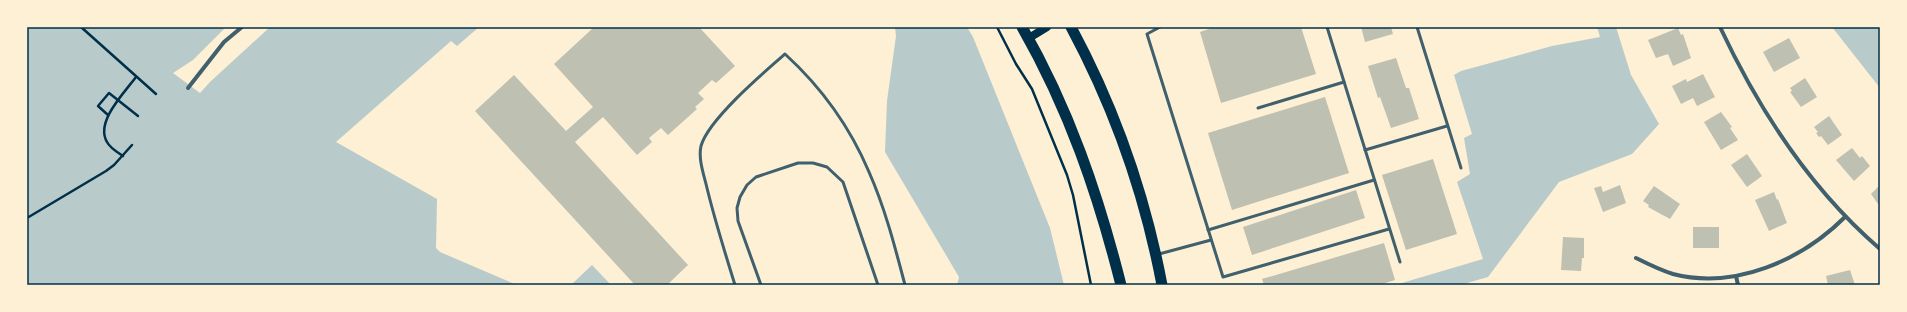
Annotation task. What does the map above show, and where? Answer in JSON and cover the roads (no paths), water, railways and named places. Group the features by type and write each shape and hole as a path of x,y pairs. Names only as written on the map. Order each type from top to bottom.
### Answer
{"highway":[{"path":"1022,27 1056,93 1089,172 1110,239 1121,285"},
{"path":"1071,27 1087,56 1116,124 1147,218 1162,285"}],"main road":[{"path":"1029,38 1047,27"}],"street":[{"path":"188,88 224,42 242,27"},
{"path":"1720,27 1758,101 1801,164 1846,217 1880,249"},
{"path":"1636,258 1659,269 1688,276 1717,278 1736,276 1768,267 1807,249 1828,234 1846,217"},
{"path":"1736,276 1738,285"}],"lane":[{"path":"1160,27 1147,34 1223,277 1389,228"},
{"path":"1327,27 1400,262"},
{"path":"1417,27 1461,168"},
{"path":"735,285 718,234 703,169 701,146 710,129 747,87 784,54 802,70 823,95 845,126 869,171 892,235 905,285"},
{"path":"1258,108 1344,82"},
{"path":"1365,150 1447,126"},
{"path":"761,285 738,221 737,208 740,197 747,185 756,177 798,163 813,162 826,167 843,182 878,285"},
{"path":"1208,230 1374,180"},
{"path":"1156,255 1211,240"}]}
